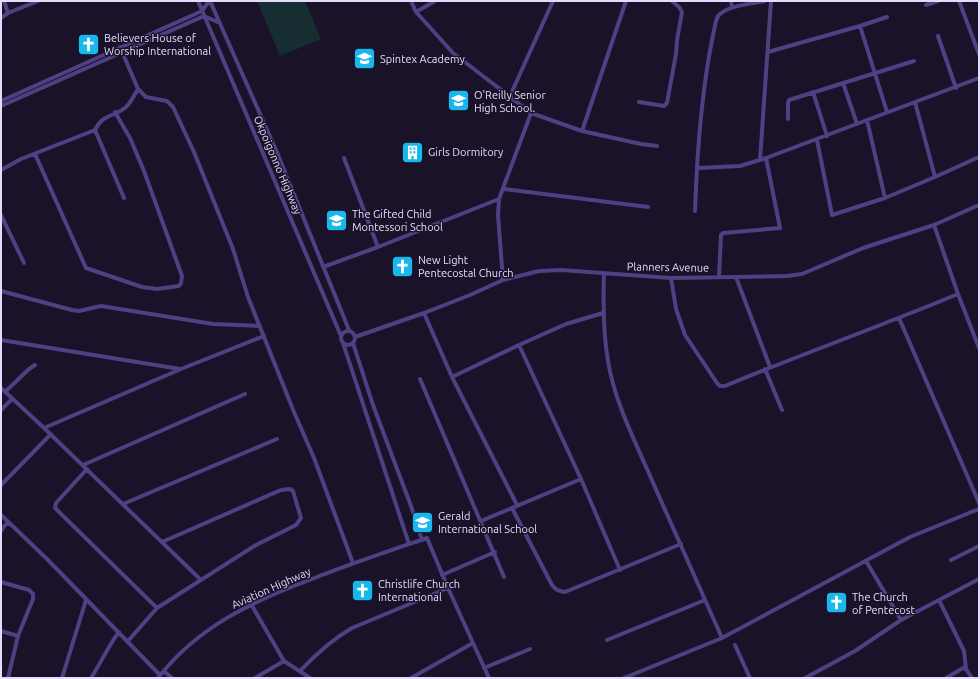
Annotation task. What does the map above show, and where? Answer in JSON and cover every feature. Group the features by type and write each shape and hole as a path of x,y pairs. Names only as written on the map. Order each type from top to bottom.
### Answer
{"street":[{"path":"4,1 8,13"},
{"path":"1,18 8,13 38,1"},
{"name":"Okpoigonno Highway","path":"198,1 341,336"},
{"path":"1,101 202,11 210,1"},
{"name":"Okpoigonno Highway","path":"210,1 276,150 349,330"},
{"path":"411,1 416,12 453,53 532,113 582,131 657,146"},
{"path":"416,12 435,1"},
{"path":"510,96 553,1"},
{"path":"582,131 626,1"},
{"path":"639,102 664,106 667,103 682,12 680,7 672,1"},
{"path":"731,1 732,8"},
{"path":"695,211 697,168 704,91 717,17 723,11 732,8 765,1"},
{"path":"760,160 771,1"},
{"path":"926,5 938,1"},
{"path":"959,1 979,54"},
{"path":"1,106 204,16 220,23"},
{"path":"768,52 887,17"},
{"path":"860,26 887,112"},
{"path":"938,36 956,88"},
{"path":"120,47 138,89 146,97 167,101 173,107 194,152 233,250 248,297 314,458 352,563"},
{"path":"788,119 788,101 843,82 914,61"},
{"path":"697,168 740,166 760,160 817,140 887,112 956,88 979,78"},
{"path":"843,82 857,124"},
{"path":"124,198 95,130 98,122 106,116 124,109 130,104 138,89"},
{"path":"813,92 827,136"},
{"path":"915,102 935,177"},
{"path":"35,154 86,268 142,287 157,289 179,286 182,276 144,171 130,138 115,112"},
{"path":"503,280 498,215 499,200 532,113"},
{"path":"868,120 885,198"},
{"path":"1,170 21,159 95,130"},
{"path":"817,140 832,215 885,198 979,157"},
{"path":"344,158 378,247"},
{"path":"719,276 722,233 780,228 766,158"},
{"path":"504,189 648,207"},
{"path":"323,266 378,247 499,200"},
{"name":"Planners Avenue","path":"355,337 424,313 503,280 539,271 561,270 671,278 787,276 802,274 863,248 934,225 979,206"},
{"path":"1,215 24,263"},
{"path":"934,225 979,348"},
{"path":"604,273 603,314 608,361 614,389 632,434 722,638"},
{"path":"736,277 770,367"},
{"path":"671,278 676,309 685,335 720,386 725,386 958,294"},
{"path":"1,291 79,311 101,306 213,324 260,326"},
{"path":"424,313 452,377 517,505"},
{"path":"452,377 566,324 603,314"},
{"path":"899,318 979,503"},
{"path":"409,544 343,343 341,336 344,331 349,330 353,332 355,337 353,343 378,419 411,506 422,540"},
{"path":"44,428 181,369 264,336"},
{"path":"1,340 181,369"},
{"path":"343,343 346,345 353,343"},
{"path":"519,345 581,478 620,570"},
{"path":"5,392 35,365"},
{"path":"765,369 782,410"},
{"path":"420,379 495,552 504,577"},
{"path":"1,388 51,434 201,580"},
{"path":"83,465 245,394"},
{"path":"1,410 12,399"},
{"path":"1,485 51,434"},
{"path":"123,504 277,439"},
{"path":"87,469 56,503 55,508 157,608"},
{"path":"481,521 581,478"},
{"path":"128,641 157,608 256,545 296,525 300,518 293,491 290,489 281,490 162,542"},
{"path":"512,508 552,585 559,591 565,592 681,544"},
{"path":"624,678 722,638 910,537 979,509"},
{"path":"1,515 128,641 159,676"},
{"path":"1,531 5,525 9,523"},
{"name":"Aviation Highway","path":"159,676 183,649 220,621 251,604 352,563 427,538 442,575"},
{"path":"951,560 979,546"},
{"path":"489,678 442,575 495,552"},
{"path":"866,561 901,620"},
{"path":"805,678 855,651 901,620 979,579"},
{"path":"1,582 29,590 33,594 33,599 18,636 8,678"},
{"path":"300,671 316,654 341,634 448,588"},
{"path":"62,678 86,600"},
{"path":"608,640 705,600"},
{"path":"939,600 964,651 966,669 972,678"},
{"path":"251,604 284,660 310,678"},
{"path":"1,630 18,636"},
{"path":"91,678 99,666 105,651 119,632"},
{"path":"411,678 473,643"},
{"path":"735,645 750,678"},
{"path":"484,668 530,649"},
{"path":"255,678 284,660"},
{"path":"946,678 961,669 966,669"},
{"path":"164,671 172,678"}],"green space":[{"path":"257,1 305,1 321,39 280,56"}],"place":[{"name":"Believers House of Worship International","path":"89,44"},
{"name":"Spintex Academy","path":"365,59"},
{"name":"O'Reilly Senior High School.","path":"459,101"},
{"name":"Girls Dormitory","path":"413,152"},
{"name":"The Gifted Child Montessori School","path":"336,220"},
{"name":"New Light Pentecostal Church","path":"403,266"},
{"name":"Gerald International School","path":"422,522"},
{"name":"Christlife Church International","path":"363,590"},
{"name":"The Church of Pentecost","path":"836,603"}]}
